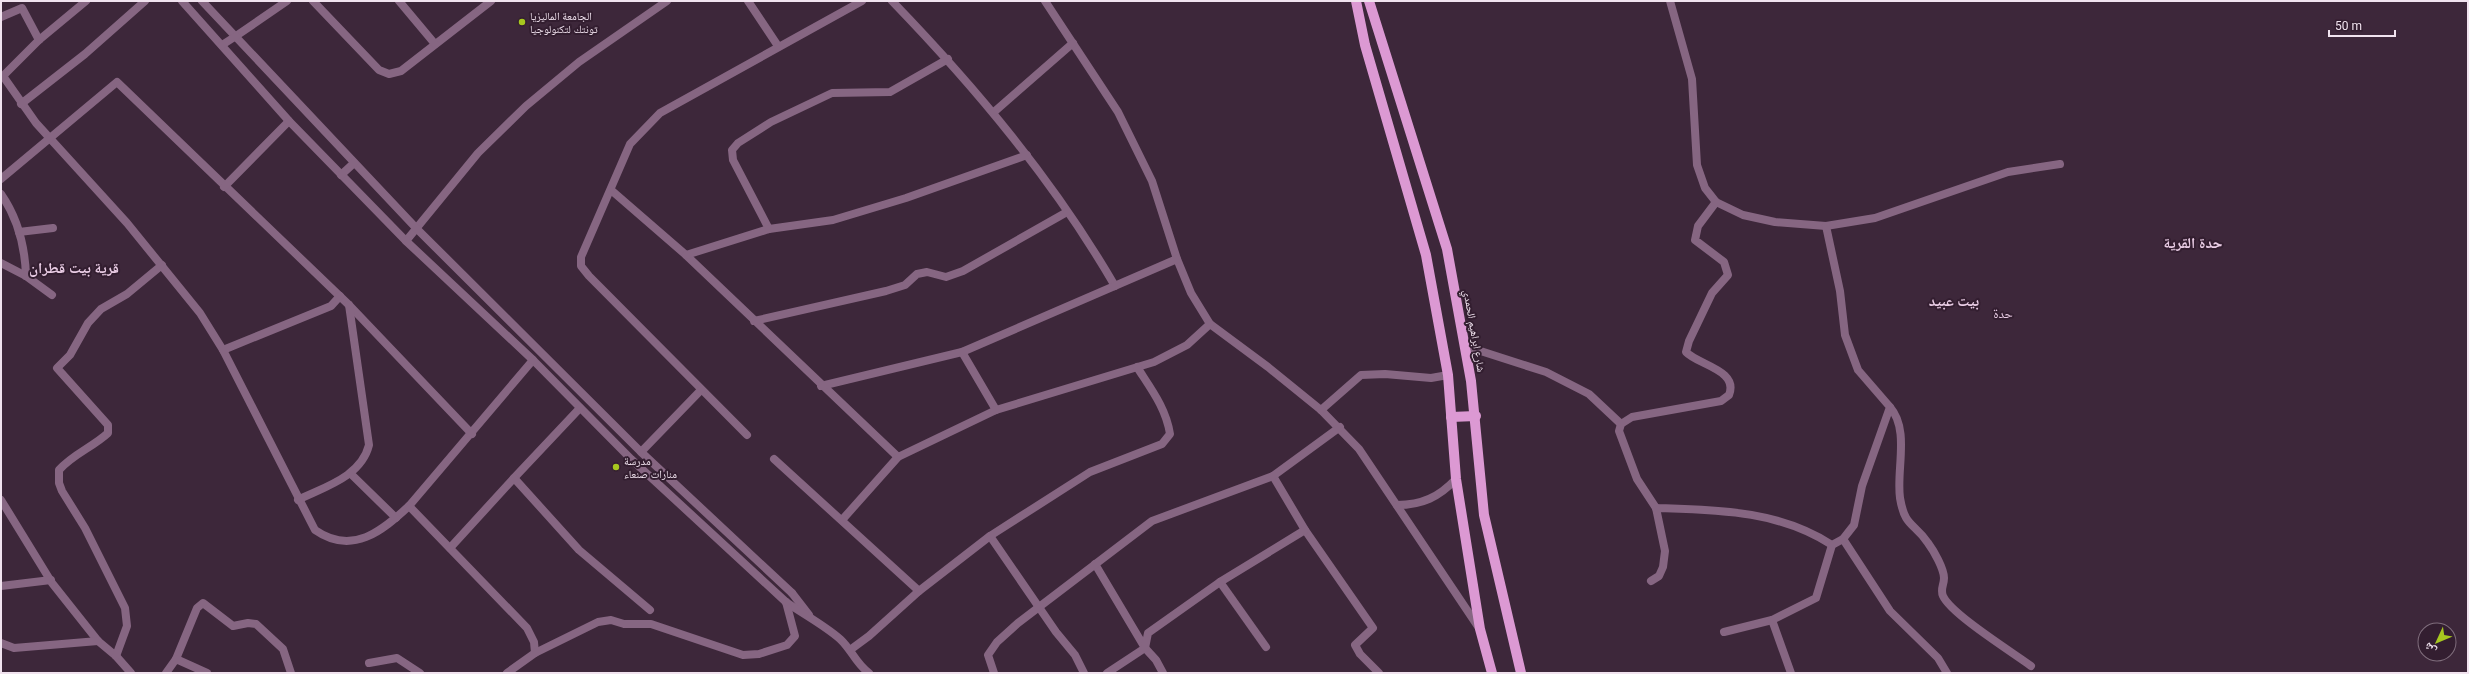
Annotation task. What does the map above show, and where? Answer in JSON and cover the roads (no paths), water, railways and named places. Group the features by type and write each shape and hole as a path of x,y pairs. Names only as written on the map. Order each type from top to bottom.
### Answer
{"main road":[{"path":"1356,1 1365,45 1426,255 1448,375 1456,479 1480,629 1492,673"},
{"name":"شارع ابراهيم الحمدي","path":"1369,1 1447,249 1476,416 1484,515 1520,673"},
{"path":"1365,45 1383,42"},
{"path":"1451,417 1476,416"}],"street":[{"path":"86,1 39,40 3,76 21,104 50,139 127,223 200,313 223,350 282,464 298,500 315,530 327,539 342,540 373,535 396,518 409,506 472,434 533,360"},
{"path":"21,104 85,54 145,1"},
{"path":"182,1 289,121 406,241 533,360 636,464 786,602 839,638 850,650 859,665 869,673"},
{"path":"202,1 417,229 641,452 792,593 814,622"},
{"path":"222,45 287,1"},
{"path":"313,1 378,70 389,74 401,71 491,1"},
{"path":"399,1 435,44"},
{"path":"406,241 478,153 526,106 579,62 667,1"},
{"path":"748,1 778,46"},
{"path":"747,435 701,390 581,266 581,257 630,144 660,113 778,46 862,1"},
{"path":"892,1 948,59 994,112 1027,155 1067,212 1115,286"},
{"path":"1045,1 1118,112 1152,181 1177,259 1191,293 1210,324 1321,410 1340,427 1376,471 1480,629"},
{"path":"1670,1 1692,79 1697,165 1705,188 1716,202 1743,215 1775,222 1826,226 1875,218 2008,172 2060,164"},
{"path":"1,17 22,8 39,40"},
{"path":"994,112 1073,43"},
{"path":"769,229 733,160 732,150 738,144 771,122 832,93 890,92 948,59"},
{"path":"1,179 117,82 224,187 340,296 472,434"},
{"path":"224,187 289,121"},
{"path":"686,255 769,229 833,220 906,198 1027,155"},
{"path":"341,175 354,163"},
{"path":"611,190 686,255 821,386 898,457"},
{"path":"1,194 12,209 26,276"},
{"path":"1621,424 1632,417 1721,402 1729,395 1730,385 1723,372 1686,352 1686,348 1712,293 1728,275 1724,262 1695,240 1698,226 1716,202"},
{"path":"754,321 886,291 905,285 917,274 927,272 946,277 963,271 1067,212"},
{"path":"1826,226 1840,291 1846,335 1858,370 1898,416 1900,434 1899,489 1904,515 1910,526 1918,530 1928,543 1940,566 1945,577 1942,588 1944,597 1955,610 2031,666"},
{"path":"18,232 53,228"},
{"path":"821,386 962,352 1177,259"},
{"path":"1,263 26,276 52,295"},
{"path":"116,656 127,626 125,608 86,528 59,483 59,470 69,459 99,442 108,433 108,425 84,396 59,372 57,368 70,355 88,323 102,309 127,294 162,265"},
{"path":"223,350 331,306 340,296"},
{"path":"298,500 351,474 363,459 369,445 349,305"},
{"path":"842,520 898,457 996,410 1154,362 1187,345 1210,324"},
{"path":"1465,346 1546,372 1589,394 1621,424"},
{"path":"962,352 996,410"},
{"path":"850,650 869,636 919,591 990,536 1090,472 1162,444 1170,434 1168,421 1162,406 1137,367"},
{"path":"1321,410 1361,375 1385,374 1430,378 1448,375"},
{"path":"641,452 701,390"},
{"path":"1724,632 1772,620 1816,598 1832,545 1843,539 1854,525 1862,486 1890,407"},
{"path":"450,548 580,408"},
{"path":"1621,424 1620,435 1638,479 1656,508 1665,558 1659,576 1651,581"},
{"path":"994,673 988,655 997,642 1152,521 1273,476 1340,427"},
{"path":"774,459 919,591"},
{"path":"351,474 396,518"},
{"path":"1273,476 1305,530 1373,628 1355,645 1360,654 1379,673"},
{"path":"514,478 579,550 650,610"},
{"path":"1397,505 1410,505 1430,500 1447,489 1456,479"},
{"path":"1,500 51,580 98,641 116,656 131,673"},
{"path":"409,506 527,628 534,642 535,653"},
{"path":"1656,508 1697,509 1768,517 1791,523 1832,545"},
{"path":"1107,673 1145,648 1148,633 1220,582 1305,530"},
{"path":"990,536 1056,632 1075,654 1084,673"},
{"path":"1843,539 1890,611 1938,658 1947,673"},
{"path":"1095,564 1145,648 1156,660 1163,673"},
{"path":"1,586 51,580"},
{"path":"1220,582 1266,647"},
{"path":"507,673 535,653 598,622 611,620 624,624 651,624 743,655 760,654 787,645 795,636 786,602"},
{"path":"166,673 176,659 197,608 203,603 233,626 248,623 256,624 283,649 291,673"},
{"path":"1772,620 1791,673"},
{"path":"1,643 14,648 98,641"},
{"path":"369,663 397,658 420,673"},
{"path":"176,659 207,673"}],"place":[{"name":"الجامعة الماليزيا تونتك لتكنولوجيا","path":"522,22"},
{"name":"مدرسة منارات صنعاء","path":"616,467"}],"district":[{"name":"حدة القرية","path":"2193,243"},
{"name":"قرية بيت قطران","path":"74,268"},
{"name":"بيت عبيد","path":"1954,301"},
{"name":"حدة","path":"2003,313"}]}
